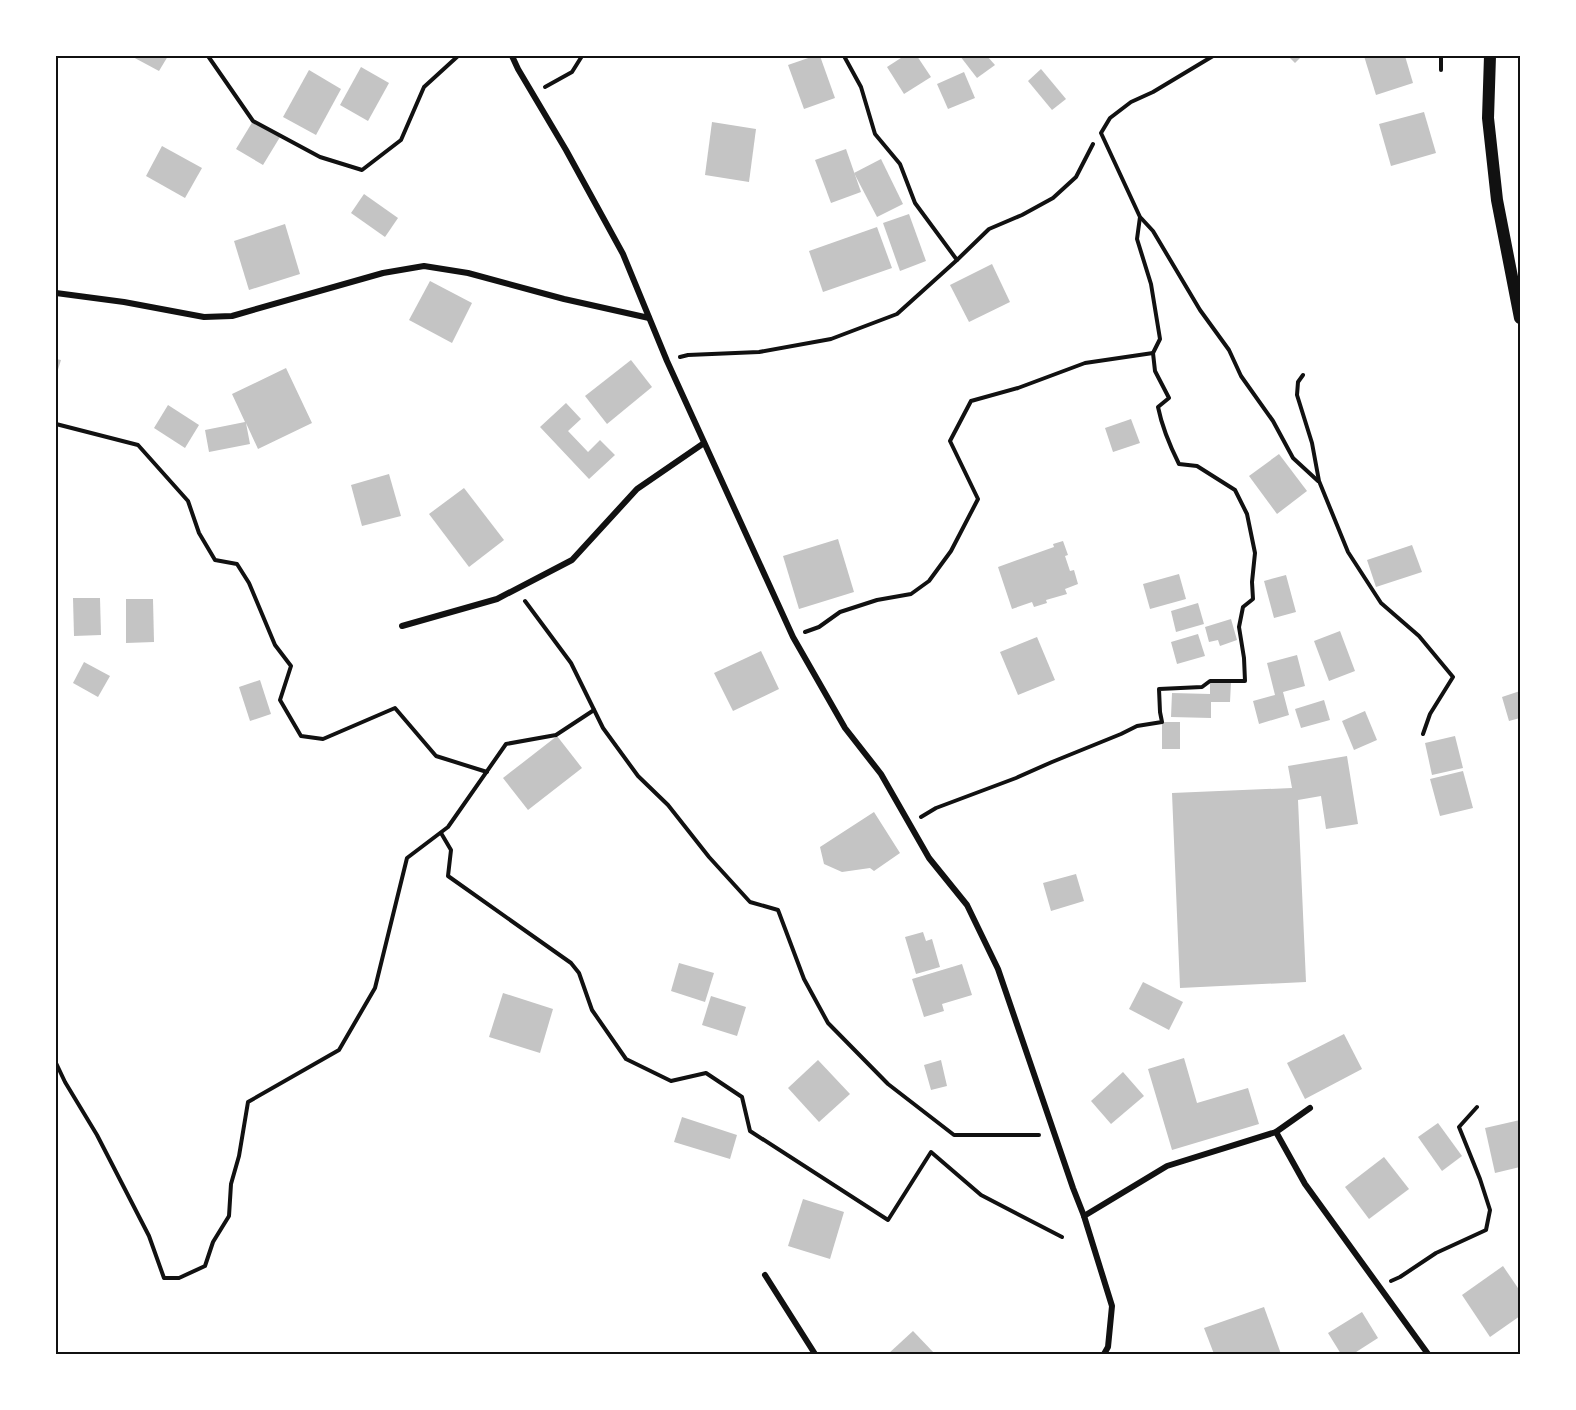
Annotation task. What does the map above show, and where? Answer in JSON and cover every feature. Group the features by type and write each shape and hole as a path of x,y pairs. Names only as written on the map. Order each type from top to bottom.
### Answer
{"main road":[{"path":"1490,56 1488,118 1497,200 1521,318"}],"street":[{"path":"512,56 623,254 667,361 793,637 845,728 881,774 930,858 967,905 998,969 1072,1188 1084,1216 1112,1306 1108,1347 1104,1354"},
{"path":"56,293 124,302 204,317 232,316 383,273 424,266 468,273 649,318"},
{"path":"402,626 497,599 572,560 637,489 704,443"},
{"path":"1084,1216 1167,1166 1276,1132 1310,1108"},
{"path":"1276,1132 1305,1184 1428,1354"},
{"path":"765,1275 815,1354"}],"path":[{"path":"208,56 253,121 320,157 362,170 401,140 424,87 458,56"},
{"path":"529,88 544,87 572,72 582,56"},
{"path":"844,56 861,87 875,134 900,164 915,203 957,260"},
{"path":"1213,56 1153,93 1131,102 1110,118 1101,133 1140,217 1154,231 1200,310 1229,350 1241,376 1273,420 1293,458 1319,481"},
{"path":"1441,56 1441,70"},
{"path":"667,361 688,355 759,352 831,339 897,314 989,228 1022,215 1053,198 1076,177 1093,144"},
{"path":"909,823 936,808 1016,778 1137,726 1162,722 1159,689 1202,687 1210,681 1245,681 1239,627 1243,607 1253,599 1255,553 1247,513 1235,490 1197,466 1179,464 1160,419 1158,407 1169,398 1155,371 1153,353 1160,339 1151,284 1137,239 1140,217"},
{"path":"793,637 819,627 840,612 877,600 912,594 929,581 951,551 978,499 950,441 971,401 1018,388 1085,363 1153,353"},
{"path":"1303,375 1298,382 1297,396 1312,443 1319,481 1348,552 1380,603 1419,636 1453,677 1430,714 1423,734"},
{"path":"56,424 138,445 188,501 199,533 215,560 237,564 249,583 275,645 291,666 280,700 301,736 323,739 395,708 436,756 487,772"},
{"path":"516,589 571,663 603,728 638,776 668,805 709,857 750,902 778,910 804,980 828,1023 888,1084 954,1135 1040,1135"},
{"path":"56,1063 139,1216 164,1278 179,1278 205,1266 213,1242 229,1216 231,1184 239,1156 248,1102 339,1050 375,988 407,858 448,827 506,744 556,735 594,710"},
{"path":"441,833 451,850 448,876 571,963 579,973 592,1010 627,1059 671,1081 706,1073 742,1096 750,1131 888,1220 931,1152 981,1195 1062,1237"},
{"path":"1378,1286 1400,1277 1436,1253 1486,1230 1490,1210 1459,1127 1477,1107"}],"building":[{"path":"131,56 168,56 159,71"},
{"path":"820,56 835,98 804,109 788,65"},
{"path":"904,56 917,56 931,77 904,94 887,67"},
{"path":"960,56 987,56 995,65 977,78"},
{"path":"1288,56 1302,56 1295,63"},
{"path":"1364,56 1405,56 1413,83 1376,95"},
{"path":"361,67 389,83 368,121 340,105"},
{"path":"1041,69 1066,99 1052,110 1028,81"},
{"path":"309,70 341,89 316,135 283,117"},
{"path":"964,72 975,98 948,109 937,84"},
{"path":"1424,112 1436,153 1391,166 1379,124"},
{"path":"253,121 280,137 263,165 236,149"},
{"path":"712,122 756,129 749,182 705,175"},
{"path":"162,146 202,168 185,198 146,176"},
{"path":"846,149 861,192 831,203 815,160"},
{"path":"881,159 903,204 877,217 854,173"},
{"path":"364,194 398,218 385,237 351,213"},
{"path":"909,214 926,261 900,271 883,223"},
{"path":"285,224 300,274 249,290 234,241"},
{"path":"877,227 892,268 823,292 809,251"},
{"path":"992,264 1010,302 969,322 950,285"},
{"path":"430,281 472,303 452,343 409,320"},
{"path":"56,359 61,360 56,376"},
{"path":"631,360 652,387 607,424 585,396"},
{"path":"286,368 312,423 258,449 246,423 250,444 209,452 205,430 245,422 232,394"},
{"path":"566,403 581,419 568,431 588,452 600,440 615,455 589,479 540,427"},
{"path":"168,405 199,425 185,448 154,428"},
{"path":"1131,419 1140,443 1113,452 1105,428"},
{"path":"1279,454 1307,491 1277,514 1249,476"},
{"path":"389,474 401,516 362,526 351,485"},
{"path":"464,488 504,540 469,567 429,514"},
{"path":"838,539 854,592 799,609 783,556"},
{"path":"1063,541 1070,571 1074,570 1078,584 1065,589 1067,594 1046,600 1047,603 1034,607 1032,602 1012,609 998,567 1054,547 1053,544"},
{"path":"1412,545 1422,572 1376,587 1367,560"},
{"path":"1179,574 1186,599 1150,609 1143,584"},
{"path":"1286,575 1296,612 1274,618 1264,581"},
{"path":"73,598 100,598 101,635 74,636"},
{"path":"126,599 153,599 154,642 126,643"},
{"path":"1198,603 1204,624 1176,632 1171,611"},
{"path":"1231,619 1237,640 1220,646 1218,640 1209,642 1205,627"},
{"path":"1340,631 1355,671 1329,681 1314,641"},
{"path":"1198,634 1205,656 1177,664 1171,642"},
{"path":"1037,637 1055,680 1018,695 1000,652"},
{"path":"761,651 779,689 733,711 714,673"},
{"path":"1297,655 1305,686 1283,692 1289,715 1259,724 1253,701 1275,695 1267,663"},
{"path":"84,662 110,676 98,697 73,683"},
{"path":"260,680 271,714 250,721 239,687"},
{"path":"1210,681 1231,682 1230,702 1211,702 1211,718 1171,717 1172,693 1210,694"},
{"path":"1520,691 1520,718 1509,721 1502,697"},
{"path":"1324,700 1330,720 1301,728 1295,709"},
{"path":"1365,711 1377,740 1354,750 1342,721"},
{"path":"1162,722 1180,722 1180,749 1162,749"},
{"path":"557,736 582,768 528,810 503,778"},
{"path":"1455,736 1463,768 1432,775 1425,743"},
{"path":"1347,756 1358,824 1326,829 1321,796 1298,800 1306,982 1180,988 1172,793 1292,788 1288,766"},
{"path":"1463,771 1473,808 1440,816 1430,779"},
{"path":"874,812 900,853 874,871 870,868 842,872 824,864 820,847"},
{"path":"1076,874 1084,901 1051,911 1043,883"},
{"path":"923,932 926,941 932,939 940,967 916,974 905,937"},
{"path":"679,963 714,973 705,1002 671,991"},
{"path":"962,964 972,995 942,1004 944,1011 924,1017 912,979"},
{"path":"1143,982 1183,1002 1169,1030 1129,1009"},
{"path":"503,993 553,1009 540,1053 489,1037"},
{"path":"711,996 746,1007 737,1036 702,1025"},
{"path":"1344,1034 1362,1069 1305,1099 1287,1063"},
{"path":"1184,1058 1197,1103 1248,1088 1259,1124 1172,1150 1148,1069"},
{"path":"818,1060 850,1094 819,1122 788,1088"},
{"path":"941,1060 947,1086 931,1090 924,1065"},
{"path":"1123,1072 1144,1096 1111,1124 1091,1101"},
{"path":"682,1117 737,1135 730,1159 674,1142"},
{"path":"1520,1120 1520,1167 1495,1173 1485,1128"},
{"path":"1438,1123 1462,1156 1442,1171 1418,1137"},
{"path":"1384,1157 1409,1189 1369,1219 1345,1187"},
{"path":"803,1199 844,1212 830,1259 788,1246"},
{"path":"1503,1266 1520,1291 1520,1316 1490,1337 1462,1295"},
{"path":"1264,1307 1281,1354 1214,1354 1204,1328"},
{"path":"1362,1312 1378,1338 1353,1354 1341,1354 1328,1333"},
{"path":"913,1331 935,1354 888,1354"}]}
